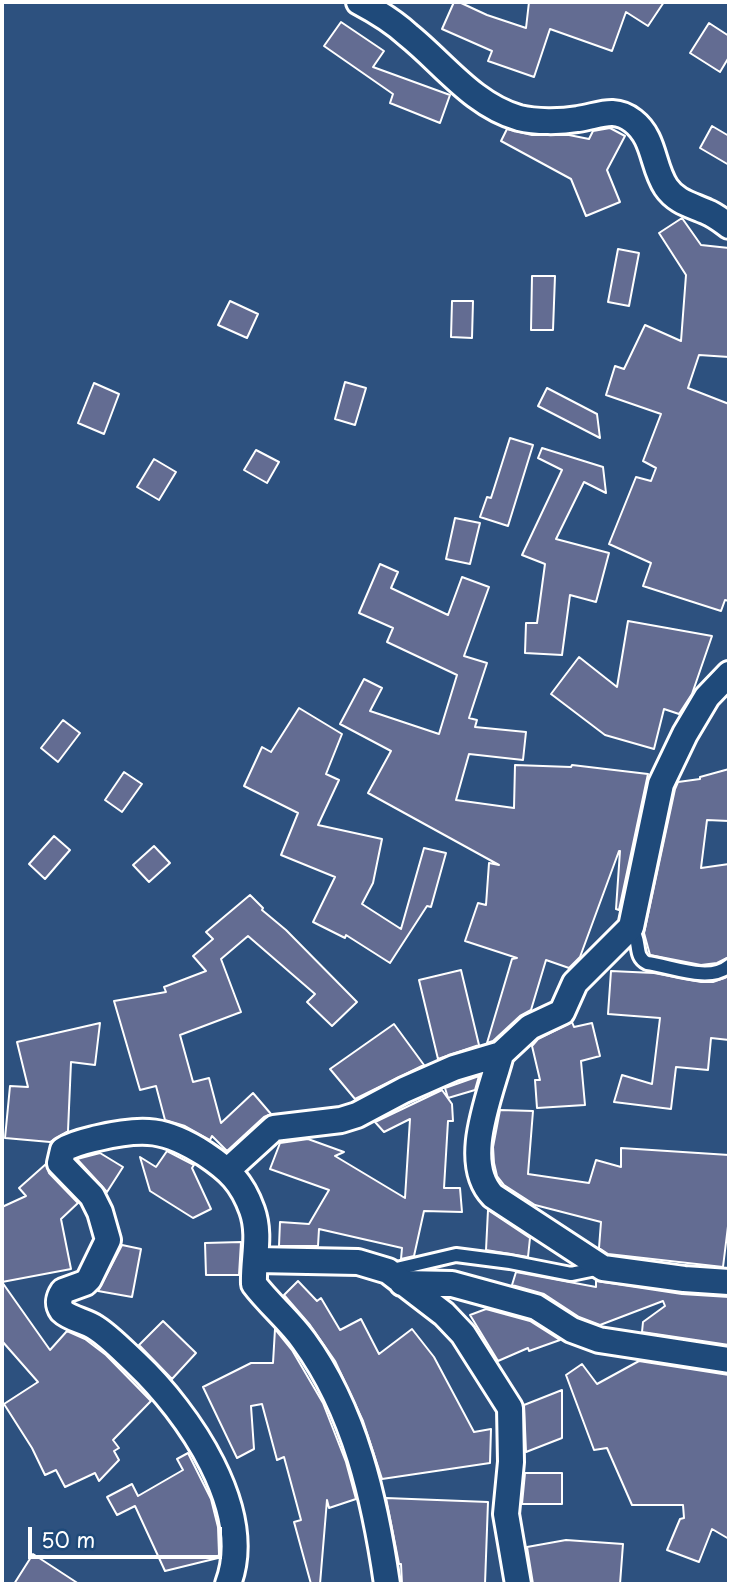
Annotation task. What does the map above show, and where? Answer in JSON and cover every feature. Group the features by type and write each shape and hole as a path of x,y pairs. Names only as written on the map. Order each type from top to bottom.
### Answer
{"street":[{"path":"359,2 408,34 447,73 477,95 518,117 577,120 601,113 618,112 635,122 651,143 665,186 674,196 709,212 729,226"},
{"path":"229,1169 274,1128 348,1118 454,1068 501,1054 530,1027 562,1012 575,983 631,928 661,783 707,697 729,674"},
{"path":"501,1054 480,1137 478,1161 482,1183 493,1196 604,1268 729,1282"},
{"path":"228,1584 235,1554 229,1511 222,1487 193,1430 152,1378 106,1335 63,1311 59,1303 63,1291 89,1279 108,1240 92,1196 60,1163 63,1150 77,1143 122,1133 157,1132 183,1140 229,1169 252,1209 257,1230 254,1284 304,1341 335,1393 364,1469 387,1584"},
{"path":"257,1260 358,1262 395,1277 444,1314 463,1334 510,1408 511,1462 506,1514 519,1584"},
{"path":"395,1277 452,1284 536,1307 572,1330 599,1340 729,1360"}],"lane":[{"path":"631,928 637,936 638,955 641,961 647,964 712,974 722,973 729,966"},
{"path":"395,1277 456,1255 571,1274 604,1268"}],"building":[{"path":"454,2 526,28 529,2 664,2 648,26 626,12 612,51 550,29 534,77 488,61 492,51 442,29"},
{"path":"341,22 384,51 373,67 450,95 440,123 390,103 393,94 324,46"},
{"path":"709,23 729,36 729,57 720,72 690,53"},
{"path":"712,126 729,136 729,165 700,148"},
{"path":"610,128 625,136 607,170 620,202 586,216 571,179 501,141 507,129 532,135 569,135 589,139 593,131"},
{"path":"682,218 701,245 729,248 729,357 699,355 688,388 729,404 729,601 725,600 721,611 643,586 651,563 609,544 636,477 651,481 656,468 643,461 661,414 606,395 615,366 624,369 645,325 681,341 686,275 659,233"},
{"path":"618,249 639,253 629,306 608,302"},
{"path":"532,276 555,276 553,330 531,330"},
{"path":"230,301 258,314 247,338 218,325"},
{"path":"452,301 473,301 472,338 451,337"},
{"path":"345,382 366,388 355,425 335,419"},
{"path":"94,383 119,394 104,434 78,423"},
{"path":"547,388 597,414 600,438 538,406"},
{"path":"510,438 533,445 508,526 480,517 487,497 491,498"},
{"path":"542,448 603,467 606,493 584,482 556,539 609,553 596,602 570,595 562,655 525,653 526,623 537,623 545,564 522,555 562,470 538,458"},
{"path":"256,450 279,462 267,483 244,470"},
{"path":"154,459 176,472 159,500 137,487"},
{"path":"455,518 480,523 470,564 446,559"},
{"path":"380,564 398,572 391,588 448,615 462,577 489,587 464,656 487,663 469,718 477,720 475,727 526,732 523,760 469,754 456,800 514,808 515,765 572,765 648,774 619,910 616,909 620,851 580,957 569,968 546,960 531,1010 487,1043 512,959 517,958 465,941 478,903 486,905 489,863 499,865 368,793 391,751 340,724 364,679 382,688 370,711 439,734 457,675 387,642 393,628 359,613"},
{"path":"628,621 712,636 692,694 679,714 664,709 654,749 605,735 551,694 579,657 617,687"},
{"path":"299,708 342,734 326,774 339,780 318,825 382,839 373,883 362,904 401,929 424,848 446,853 431,907 427,906 390,963 346,935 345,938 313,922 335,877 281,855 298,813 244,786 262,747 271,752"},
{"path":"63,720 80,733 58,762 41,748"},
{"path":"729,769 729,821 707,820 701,868 729,864 729,957 717,963 701,965 650,955 644,933 675,789 678,782 700,779"},
{"path":"124,772 142,784 122,812 105,800"},
{"path":"54,836 70,850 45,879 29,864"},
{"path":"154,846 170,863 149,882 133,865"},
{"path":"250,895 262,910 286,930 357,1002 332,1026 307,1002 315,994 248,936 221,959 241,1012 180,1035 193,1082 209,1078 221,1123 253,1093 271,1114 264,1117 227,1151 212,1136 210,1140 185,1126 165,1120 156,1086 140,1090 114,1001 166,992 164,987 206,971 193,956 213,939 206,932"},
{"path":"461,970 479,1045 438,1059 419,980"},
{"path":"611,971 654,973 701,982 713,982 729,976 729,1040 711,1038 708,1070 676,1067 671,1109 614,1102 622,1075 652,1084 660,1018 608,1014"},
{"path":"572,1022 574,1027 592,1023 600,1056 581,1061 585,1105 537,1108 535,1080 540,1080 532,1046 538,1039"},
{"path":"100,1023 95,1065 71,1062 68,1131 50,1142 5,1138 10,1086 28,1087 17,1042"},
{"path":"394,1024 424,1065 355,1099 330,1069"},
{"path":"479,1076 475,1090 448,1098 445,1088"},
{"path":"442,1090 452,1104 453,1121 448,1121 444,1188 460,1188 462,1212 424,1211 414,1256 401,1259 402,1248 319,1229 318,1246 279,1246 280,1222 309,1224 329,1190 270,1169 280,1143 308,1139 344,1152 335,1156 405,1198 410,1119 384,1132 375,1122"},
{"path":"500,1110 533,1111 528,1174 589,1183 596,1160 621,1167 621,1148 729,1155 729,1218 723,1267 608,1254 599,1248 601,1222 535,1205 504,1185 497,1176 493,1147"},
{"path":"167,1151 194,1165 192,1168 211,1209 193,1218 150,1191 140,1157 156,1167"},
{"path":"100,1153 123,1167 107,1192 77,1159"},
{"path":"46,1164 49,1173 78,1203 61,1219 71,1269 2,1282 2,1207 26,1196 19,1188"},
{"path":"488,1210 530,1238 528,1257 486,1250"},
{"path":"241,1242 239,1275 206,1275 205,1243"},
{"path":"122,1245 141,1249 132,1297 98,1291"},
{"path":"516,1272 596,1287 596,1281 682,1294 729,1297 729,1345 642,1332 643,1322 665,1306 663,1301 600,1325 579,1317 544,1294 512,1285"},
{"path":"298,1281 317,1301 321,1298 340,1330 361,1319 379,1354 412,1329 434,1357 474,1432 491,1429 490,1463 382,1479 363,1421 335,1361 310,1325 284,1295"},
{"path":"2,1282 50,1350 67,1331 85,1339 106,1355 151,1401 113,1440 119,1448 114,1451 119,1460 99,1481 95,1473 65,1487 56,1470 45,1475 32,1448 4,1404 38,1382 2,1341"},
{"path":"486,1309 530,1321 560,1340 529,1351 528,1348 498,1361 470,1315"},
{"path":"163,1321 196,1353 172,1379 139,1345"},
{"path":"275,1329 292,1350 323,1403 346,1462 356,1499 329,1508 327,1500 320,1584 311,1584 294,1522 301,1520 284,1457 277,1460 262,1404 251,1406 254,1449 237,1458 203,1387 251,1363 273,1363"},
{"path":"639,1361 729,1375 729,1539 712,1529 699,1562 667,1550 680,1519 684,1518 683,1505 632,1505 607,1448 594,1450 566,1375 582,1364 597,1384"},
{"path":"562,1390 562,1438 526,1452 524,1405"},
{"path":"188,1453 211,1499 218,1527 219,1554 218,1558 165,1571 135,1506 117,1515 107,1497 132,1484 138,1496 183,1470 177,1459"},
{"path":"525,1473 562,1473 562,1504 522,1504"},
{"path":"386,1498 488,1502 485,1584 402,1584 401,1564"},
{"path":"566,1540 623,1544 620,1584 533,1584 527,1547"},
{"path":"33,1554 79,1584 14,1584"}]}
